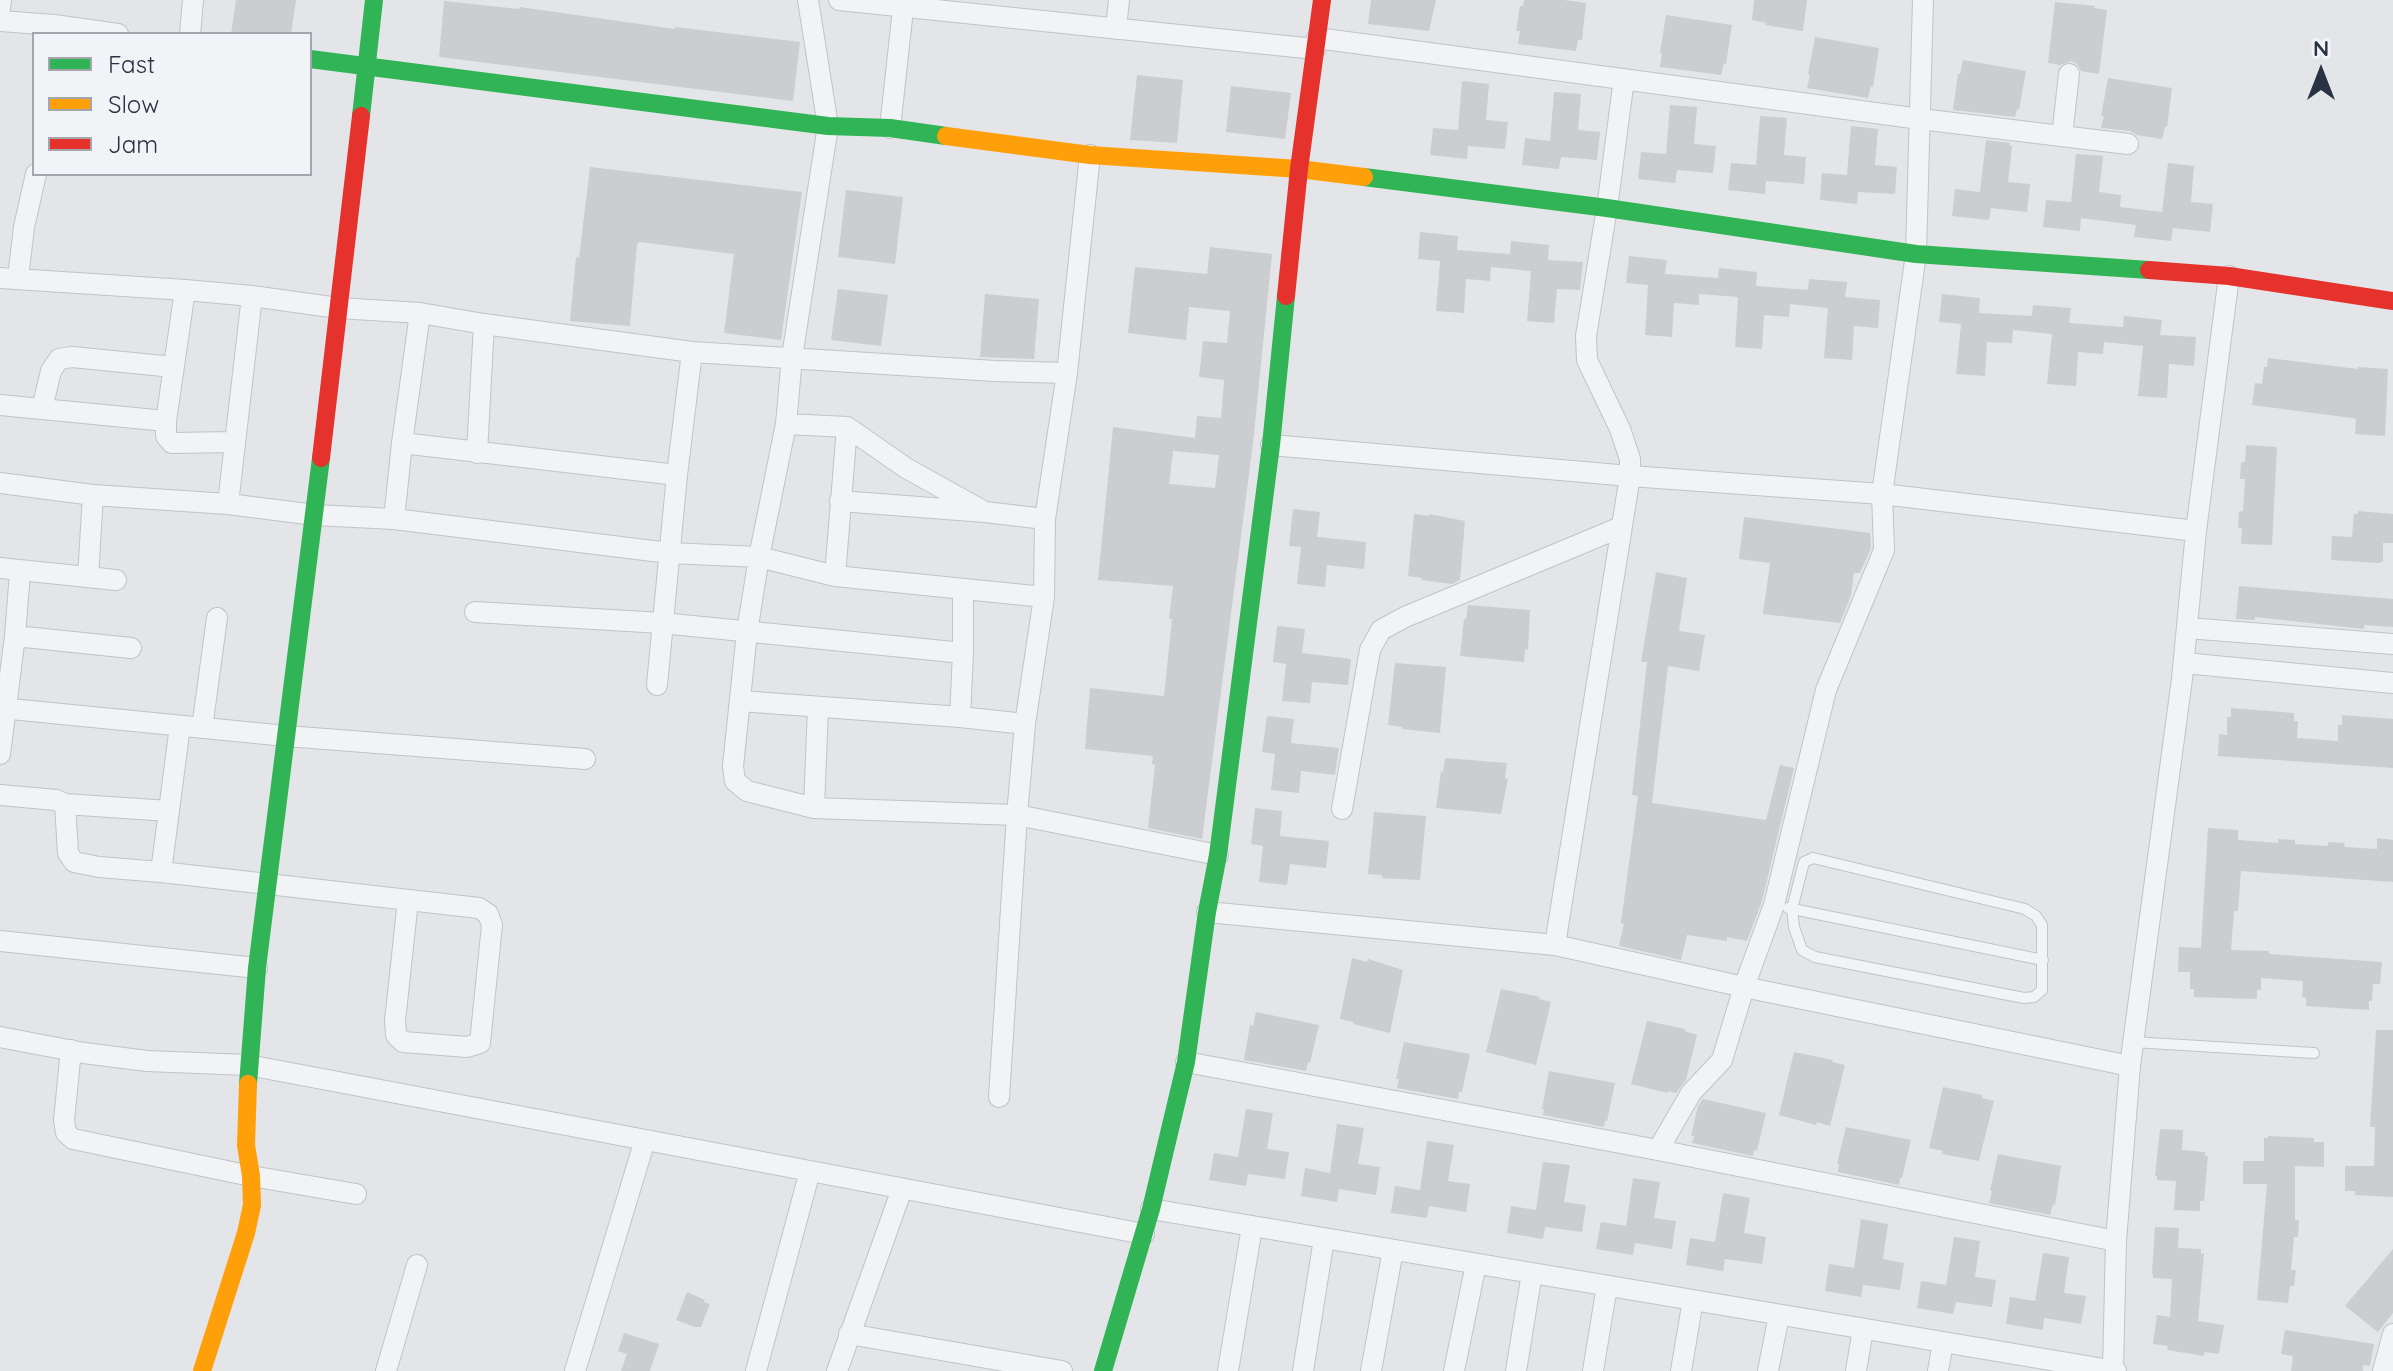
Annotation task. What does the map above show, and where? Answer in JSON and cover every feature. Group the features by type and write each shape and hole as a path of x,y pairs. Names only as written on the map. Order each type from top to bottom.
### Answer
{"street":[{"path":"0,9 1,0"},
{"path":"190,32 193,0"},
{"path":"202,1371 252,1205 246,1145 248,1065 257,968 315,515 374,0"},
{"path":"808,0 828,126 792,357 786,424 747,632 733,766 735,781 747,791 814,808 1017,815 1218,855"},
{"path":"839,0 904,4 1116,29 1316,43 2128,144"},
{"path":"1040,21 1043,0"},
{"path":"1116,29 1119,0"},
{"path":"1103,1371 1151,1209 1186,1062 1218,855 1271,445 1299,169 1322,0"},
{"path":"1658,1150 1691,1093 1722,1060 1744,987 1783,907 1826,690 1884,550 1882,494 1916,254 1923,0"},
{"path":"890,128 904,4"},
{"path":"0,21 92,32"},
{"path":"312,59 828,126 890,128 1090,155 1299,169 1607,208 1916,254 2229,276 2393,301"},
{"path":"2062,136 2069,74"},
{"path":"1555,945 1630,476 1630,459 1620,429 1587,360 1586,336 1624,79"},
{"path":"999,1097 1025,724 1044,597 1045,519 1067,373 1090,155"},
{"path":"36,176 9,278 185,290 338,308 420,313 692,352 1067,373"},
{"path":"1151,1209 1943,1342 2015,1363 2114,1371 2116,1241 2130,1066 2184,663 2196,531 2229,276"},
{"path":"185,290 166,436 172,443 234,442"},
{"path":"228,504 252,296"},
{"path":"394,519 420,313"},
{"path":"477,453 484,324"},
{"path":"657,685 692,352"},
{"path":"42,409 51,371 59,359 72,357 174,367"},
{"path":"0,405 166,421"},
{"path":"786,424 847,427 906,468 985,512"},
{"path":"835,576 847,427"},
{"path":"402,443 677,475"},
{"path":"1271,445 1882,494 2196,531"},
{"path":"0,483 93,495 394,519 669,553 759,557 835,576 1044,597"},
{"path":"88,577 93,495"},
{"path":"840,501 1045,519"},
{"path":"1342,809 1370,650 1381,630 1405,617 1621,527"},
{"path":"0,754 3,709 15,636 10,570 116,580"},
{"path":"960,717 963,590"},
{"path":"475,612 662,623 963,653"},
{"path":"202,728 217,618"},
{"path":"2187,628 2393,644"},
{"path":"15,636 131,648"},
{"path":"2184,663 2393,683"},
{"path":"740,701 1025,724"},
{"path":"814,808 818,707"},
{"path":"3,709 286,736 585,759"},
{"path":"161,872 180,726"},
{"path":"0,795 56,800 65,804 169,811"},
{"path":"65,804 68,853 74,862 479,908 488,914 492,925 480,1043 467,1047 403,1042 396,1035 408,900"},
{"path":"1207,912 1555,945 2130,1066"},
{"path":"0,941 257,968"},
{"path":"0,1037 147,1061 248,1065 1144,1234"},
{"path":"71,1050 64,1120 66,1133 73,1139 356,1194"},
{"path":"1186,1062 1658,1150 2116,1241"},
{"path":"575,1371 645,1140"},
{"path":"756,1371 810,1171"},
{"path":"837,1371 902,1189"},
{"path":"1228,1371 1252,1227"},
{"path":"1303,1371 1324,1239"},
{"path":"1371,1371 1393,1250"},
{"path":"1454,1371 1476,1264"},
{"path":"386,1371 417,1265"},
{"path":"1516,1371 1532,1273"},
{"path":"1593,1371 1607,1286"},
{"path":"1681,1371 1693,1300"},
{"path":"1768,1371 1779,1315"},
{"path":"1856,1371 1863,1329"},
{"path":"849,1334 952,1362 1062,1371"},
{"path":"2383,1371 2393,1334"},
{"path":"1938,1371 1943,1342"}],"lane":[{"path":"1813,858 2025,909 2036,916 2042,925 2042,990 2034,997 2024,998 1815,957 1802,950 1783,907 1804,862 1813,858"},
{"path":"1783,907 2043,960"},
{"path":"2133,1042 2314,1053"}],"building":[{"path":"236,0 296,0 291,32 231,32"},
{"path":"1371,0 1436,0 1429,31 1368,24"},
{"path":"1524,0 1586,3 1582,40 1578,40 1576,51 1518,44 1520,31 1516,31"},
{"path":"1754,0 1807,0 1803,31 1752,20"},
{"path":"444,1 520,7 675,29 800,42 793,101 439,57"},
{"path":"2055,2 2107,10 2099,74 2081,71 2071,61 2060,65 2048,63"},
{"path":"1666,15 1732,25 1726,64 1721,75 1660,67"},
{"path":"1815,37 1879,48 1873,87 1868,98 1807,88"},
{"path":"1963,60 2026,71 2015,117 1953,110"},
{"path":"1137,75 1183,80 1177,143 1130,140"},
{"path":"2108,78 2172,88 2167,127 2162,139 2101,128"},
{"path":"1462,81 1489,84 1486,120 1508,122 1505,149 1468,146 1467,159 1430,155 1433,128 1458,130"},
{"path":"1231,86 1291,93 1285,139 1226,132"},
{"path":"1554,92 1581,94 1578,130 1600,132 1597,160 1561,157 1559,169 1522,165 1525,138 1550,141"},
{"path":"1670,105 1697,107 1694,144 1716,146 1713,173 1677,170 1675,183 1638,179 1641,152 1666,154"},
{"path":"1760,116 1787,118 1784,155 1806,157 1804,184 1766,181 1765,194 1728,190 1731,163 1756,165"},
{"path":"1851,126 1878,129 1875,165 1897,167 1895,194 1858,192 1857,204 1820,200 1822,173 1847,175"},
{"path":"1986,140 2010,143 2012,146 2008,182 2030,184 2027,212 1991,208 1989,220 1952,216 1955,189 1980,192"},
{"path":"2076,154 2103,156 2099,192 2121,195 2120,207 2162,212 2168,163 2194,166 2191,202 2213,204 2210,232 2173,228 2171,241 2134,237 2136,225 2081,218 2080,231 2043,227 2046,200 2071,202"},
{"path":"590,167 802,192 781,340 724,333 734,254 640,242 637,244 630,326 570,321"},
{"path":"846,190 903,197 895,264 838,257"},
{"path":"1420,232 1458,236 1457,250 1510,254 1511,241 1549,245 1548,260 1583,262 1580,290 1557,289 1554,323 1527,321 1531,271 1491,267 1490,281 1466,279 1464,313 1436,311 1440,261 1418,259"},
{"path":"1210,247 1272,254 1253,443 1202,839 1148,828 1155,765 1152,764 1153,756 1085,749 1090,688 1164,696 1172,619 1169,619 1173,586 1098,580 1113,427 1195,438 1197,416 1221,418 1224,380 1199,377 1203,341 1227,343 1230,311 1189,307 1186,340 1128,333 1135,267 1207,274","holes":["1173,451 1219,455 1215,488 1169,484"]},
{"path":"1629,256 1667,260 1665,274 1718,278 1719,268 1757,272 1756,286 1808,290 1809,279 1847,282 1845,297 1880,300 1878,328 1854,326 1852,360 1824,358 1828,308 1790,304 1789,317 1764,315 1762,349 1735,347 1738,297 1699,294 1699,305 1674,303 1672,337 1645,335 1648,285 1626,283"},
{"path":"838,289 888,295 881,346 831,340"},
{"path":"985,294 1039,299 1034,359 980,357"},
{"path":"1942,294 1980,298 1979,313 2032,316 2033,305 2071,308 2069,323 2123,327 2124,316 2162,320 2160,335 2196,337 2194,366 2169,364 2167,398 2138,396 2143,346 2104,342 2103,354 2078,352 2076,386 2047,384 2052,334 2013,330 2012,343 1987,342 1985,376 1956,374 1961,324 1939,322"},
{"path":"2268,358 2358,369 2388,369 2385,436 2355,434 2356,419 2352,418 2252,405 2255,383 2262,384"},
{"path":"2246,445 2277,447 2272,545 2241,544 2242,528 2238,528 2239,512 2243,511 2245,479 2240,479"},
{"path":"1293,509 1320,512 1317,537 1366,542 1364,569 1327,565 1325,587 1297,584 1301,547 1289,546"},
{"path":"2358,511 2393,514 2393,543 2383,543 2383,561 2379,563 2331,560 2332,536 2352,537 2354,514"},
{"path":"1414,514 1465,521 1460,580 1452,584 1408,576"},
{"path":"1744,517 1870,533 1871,548 1860,573 1854,573 1851,595 1840,623 1763,614 1770,563 1739,559"},
{"path":"1656,572 1687,578 1679,631 1705,635 1699,671 1668,666 1652,803 1766,820 1780,765 1794,768 1762,901 1747,941 1687,935 1681,960 1619,946 1638,796 1632,795 1647,662 1641,662"},
{"path":"2239,586 2393,599 2393,627 2364,625 2364,629 2255,617 2255,620 2236,619"},
{"path":"1468,605 1530,610 1528,650 1525,649 1524,662 1460,656"},
{"path":"1277,626 1305,629 1302,653 1351,659 1348,685 1312,682 1310,703 1282,701 1286,664 1273,662"},
{"path":"1395,663 1446,667 1440,733 1388,725"},
{"path":"2231,708 2294,713 2294,721 2298,721 2297,738 2338,741 2338,725 2342,725 2342,715 2393,719 2393,768 2218,756 2219,734 2227,735 2227,717 2231,717"},
{"path":"1267,716 1294,719 1291,743 1339,748 1335,775 1301,771 1299,793 1271,790 1275,754 1262,752"},
{"path":"1445,758 1507,763 1505,778 1508,779 1501,814 1436,808"},
{"path":"1255,808 1282,811 1280,836 1329,841 1326,868 1290,864 1287,885 1259,882 1263,846 1251,844"},
{"path":"1374,812 1426,816 1420,880 1368,874"},
{"path":"2208,828 2238,830 2238,840 2278,843 2278,839 2295,840 2295,844 2328,846 2328,842 2344,843 2345,847 2377,849 2377,838 2393,840 2393,882 2241,871 2238,911 2234,911 2231,950 2382,962 2380,984 2373,984 2369,1010 2306,1006 2306,998 2302,997 2303,981 2261,978 2257,999 2194,997 2194,989 2190,989 2190,972 2178,972 2179,947 2201,948"},
{"path":"1352,958 1367,962 1368,959 1403,970 1390,1033 1340,1019"},
{"path":"1501,989 1551,1002 1536,1065 1486,1052"},
{"path":"1256,1012 1319,1025 1306,1071 1244,1060 1250,1025 1253,1026"},
{"path":"1647,1021 1685,1029 1697,1035 1686,1080 1676,1093 1631,1084"},
{"path":"2376,1030 2393,1030 2393,1197 2355,1195 2355,1191 2345,1191 2345,1166 2374,1166 2375,1127 2370,1127"},
{"path":"1404,1042 1470,1054 1458,1099 1397,1088"},
{"path":"1794,1052 1845,1065 1830,1126 1779,1115"},
{"path":"1549,1071 1615,1083 1604,1127 1543,1115"},
{"path":"1943,1087 1982,1095 1982,1098 1994,1101 1979,1161 1942,1154 1943,1151 1929,1148"},
{"path":"1703,1099 1766,1113 1753,1156 1692,1143 1698,1106"},
{"path":"1246,1109 1273,1113 1267,1149 1289,1152 1285,1179 1248,1174 1246,1186 1209,1180 1214,1153 1238,1157"},
{"path":"1337,1124 1364,1128 1358,1164 1380,1167 1376,1195 1339,1189 1337,1202 1301,1196 1305,1168 1330,1173"},
{"path":"1846,1127 1911,1140 1899,1185 1838,1172"},
{"path":"2160,1129 2183,1130 2182,1150 2205,1152 2208,1156 2204,1201 2200,1201 2200,1211 2174,1210 2176,1181 2157,1180 2155,1176"},
{"path":"2264,1138 2314,1138 2314,1142 2324,1142 2324,1167 2295,1166 2295,1220 2299,1220 2291,1270 2296,1270 2294,1286 2290,1286 2288,1303 2257,1300 2267,1184 2243,1184 2243,1161 2264,1161"},
{"path":"1427,1141 1454,1145 1448,1181 1470,1184 1466,1212 1429,1206 1427,1218 1391,1213 1395,1186 1420,1190"},
{"path":"1998,1154 2061,1166 2055,1205 2050,1215 1989,1203"},
{"path":"1543,1162 1570,1165 1564,1202 1586,1205 1582,1232 1545,1227 1543,1239 1507,1233 1511,1206 1536,1210"},
{"path":"1633,1178 1660,1182 1654,1218 1676,1221 1672,1249 1635,1243 1633,1255 1596,1249 1601,1222 1626,1226"},
{"path":"1723,1193 1750,1198 1744,1233 1766,1237 1762,1264 1725,1259 1723,1271 1686,1265 1690,1238 1715,1242"},
{"path":"1861,1219 1888,1224 1883,1259 1904,1263 1900,1290 1863,1285 1861,1297 1825,1291 1829,1264 1854,1268"},
{"path":"2155,1227 2179,1228 2178,1248 2201,1249 2201,1254 2204,1253 2198,1321 2224,1325 2219,1354 2204,1352 2204,1356 2167,1350 2168,1346 2153,1344 2157,1315 2170,1317 2172,1279 2153,1278"},
{"path":"1954,1237 1980,1241 1975,1277 1996,1280 1992,1307 1956,1302 1953,1314 1917,1308 1921,1281 1946,1285"},
{"path":"2393,1249 2393,1313 2378,1332 2345,1306"},
{"path":"2043,1253 2069,1257 2064,1293 2086,1296 2081,1324 2044,1318 2043,1330 2006,1324 2010,1297 2035,1301"},
{"path":"687,1292 710,1304 701,1327 676,1320"},
{"path":"2285,1330 2374,1344 2370,1366 2363,1365 2363,1371 2291,1371 2293,1356 2281,1354"},
{"path":"624,1333 659,1344 650,1371 621,1371 627,1354 618,1351"}],"traffic: fast":[{"path":"361,116 374,0"},
{"path":"312,59 828,126 890,128 946,136"},
{"path":"1364,177 1607,208 1916,254 2149,270"},
{"path":"1103,1371 1151,1209 1186,1062 1218,855 1271,445 1286,296"},
{"path":"248,1084 257,968 321,458"}],"traffic: slow":[{"path":"946,136 1090,155 1299,169 1364,177"},
{"path":"202,1371 252,1205 246,1145 248,1084"}],"traffic: jam":[{"path":"1286,296 1299,169 1322,0"},
{"path":"321,458 361,116"},
{"path":"2149,270 2229,276 2393,301"}]}
